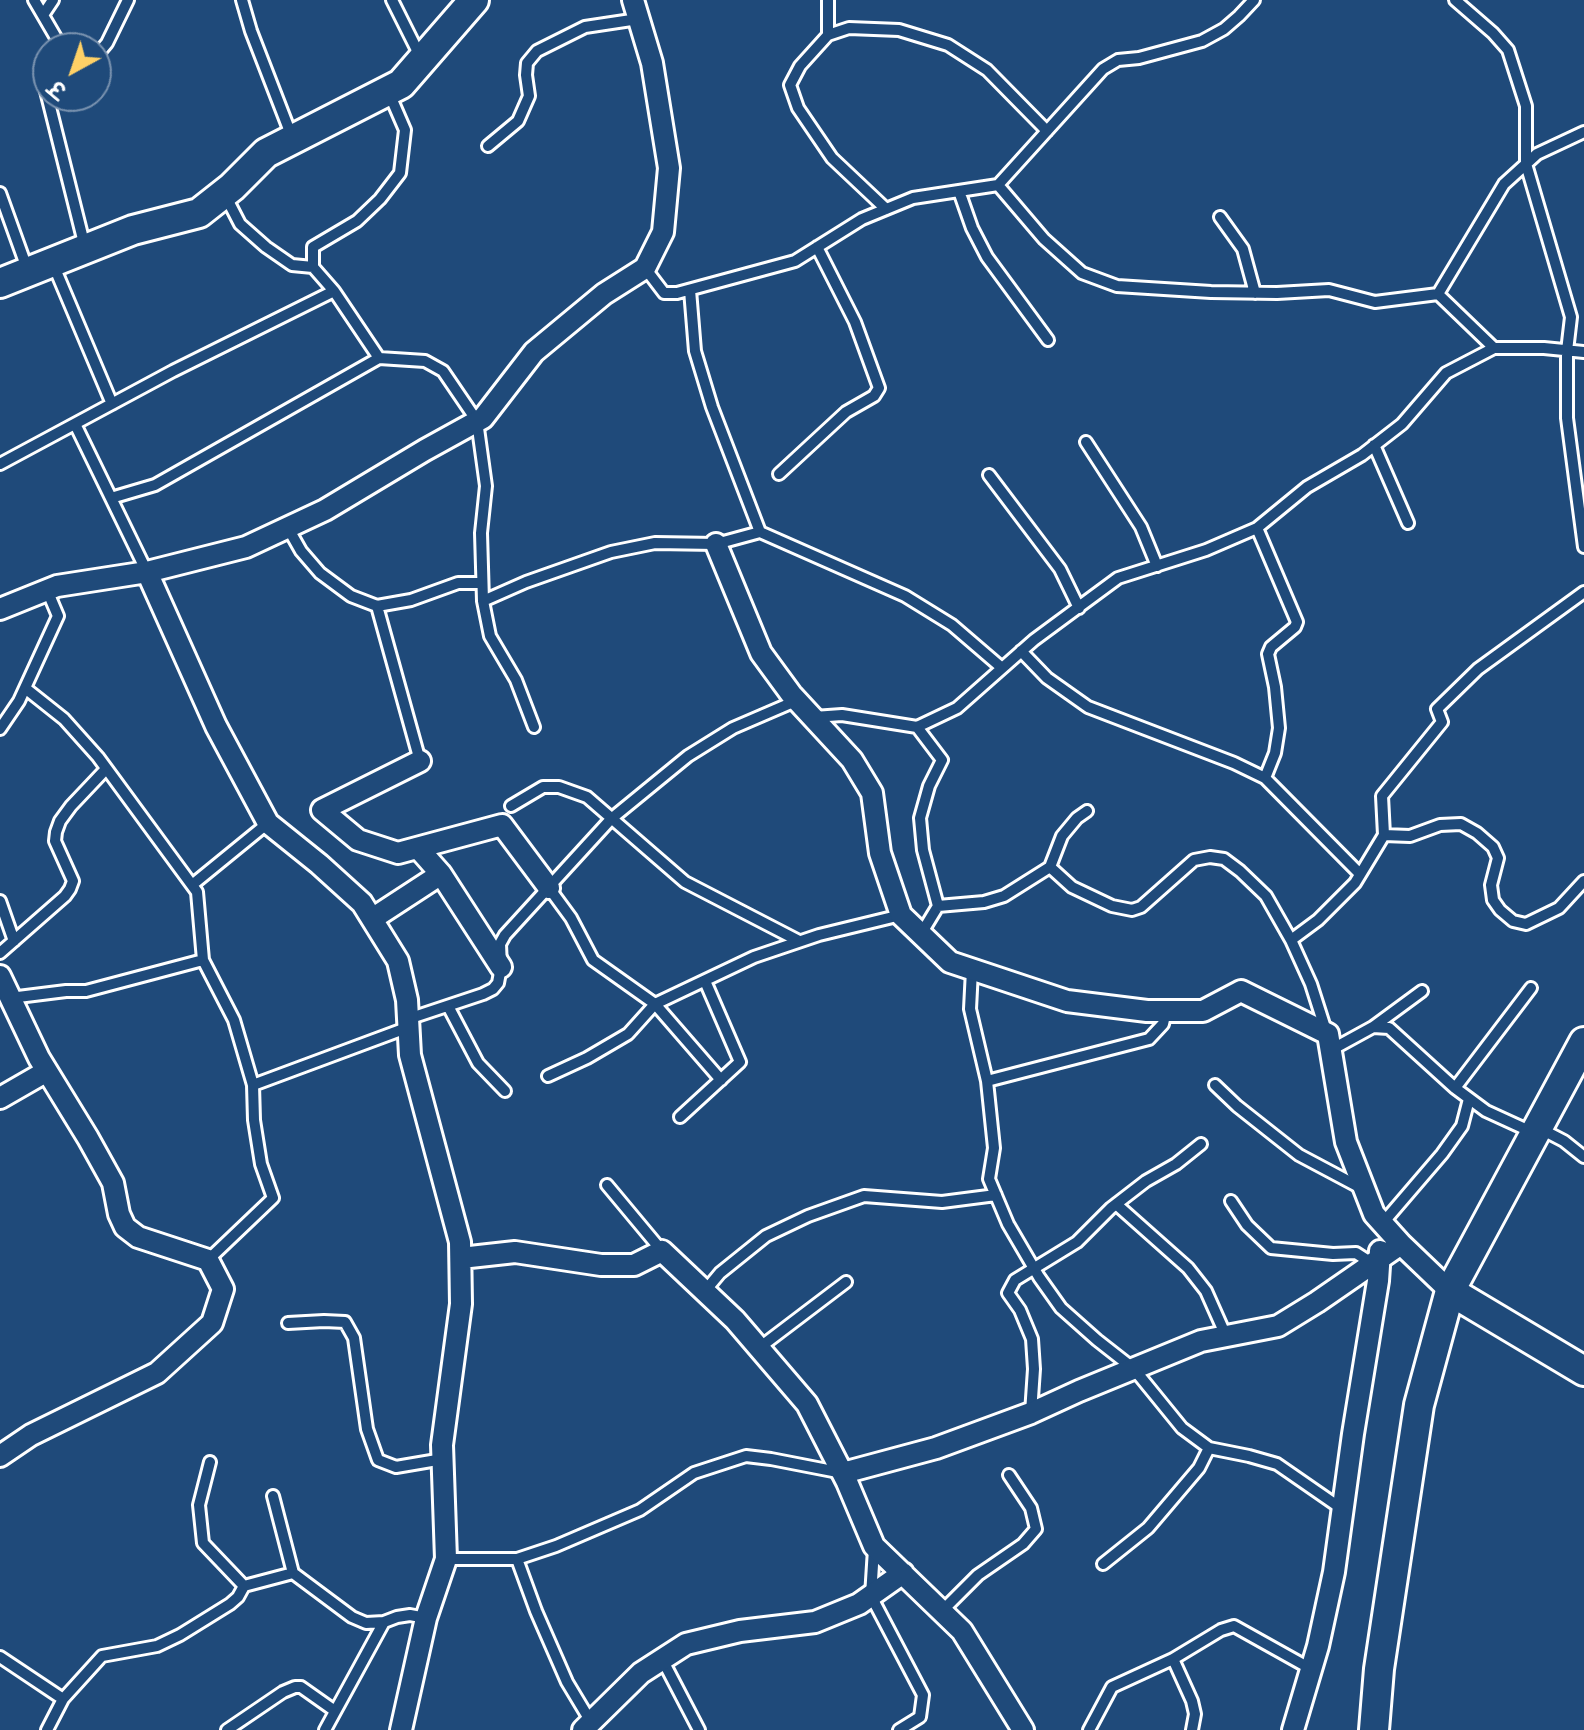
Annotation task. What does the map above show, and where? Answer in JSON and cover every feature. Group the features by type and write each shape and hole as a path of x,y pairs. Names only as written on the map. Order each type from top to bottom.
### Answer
{"main road":[{"path":"0,283 133,230 199,213 266,153 401,84 474,0"},
{"path":"1374,1730 1379,1669 1419,1405 1450,1291 1584,1042"},
{"path":"1450,1291 1584,1371"}],"street":[{"path":"0,609 57,586 147,572 246,547 325,510 483,418 534,352 604,294 645,268 663,232 669,168 652,63 635,9"},
{"path":"716,544 761,653 852,760 872,793 880,853 901,915 950,962 1067,1001 1147,1011 1203,1011 1241,991 1329,1042 1346,1142 1374,1214 1450,1291"},
{"path":"147,572 216,726 268,823 362,903 398,961 407,1000 410,1055 460,1242 461,1304 442,1445 446,1559 426,1618 401,1730"},
{"path":"420,761 322,810 358,840 398,853 502,825 549,888"},
{"path":"418,848 441,874 501,967"},
{"path":"372,919 441,874"},
{"path":"0,976 47,1071 113,1183 125,1227 138,1237 208,1260 223,1289 212,1323 157,1373 31,1435 0,1456"},
{"path":"0,1098 47,1071"},
{"path":"1293,1730 1334,1572 1378,1281 1376,1262 1382,1224"},
{"path":"843,1473 936,1448 1031,1413 1201,1341 1278,1326 1401,1244"},
{"path":"461,1258 515,1252 601,1265 634,1265 662,1251 735,1320 807,1404 843,1473 874,1546 962,1631 1023,1730"},
{"path":"587,1726 641,1673 686,1644 740,1631 815,1622 859,1604 903,1573"}],"lane":[{"path":"34,0 53,32"},
{"path":"43,15 53,0"},
{"path":"112,33 128,0"},
{"path":"242,0 293,139"},
{"path":"392,0 422,60"},
{"path":"828,0 828,35"},
{"path":"645,268 664,293 690,290 795,261 862,219 913,198 998,185 1103,69 1118,60 1139,58 1202,41 1224,29 1254,0"},
{"path":"1455,0 1508,50 1526,106 1526,164 1571,317 1567,351 1567,418 1584,547"},
{"path":"488,146 518,121 529,96 527,63 537,51 585,27 635,9"},
{"path":"886,209 832,158 798,108 790,85 800,66 828,35 849,28 899,30 948,45 987,70 1047,131"},
{"path":"379,358 334,291 313,267 313,247 357,221 380,199 400,173 405,130 388,91"},
{"path":"51,112 85,249"},
{"path":"1438,294 1504,184 1537,154 1584,132"},
{"path":"998,185 1044,239 1082,273 1117,286 1255,293 1329,290 1375,302 1438,294"},
{"path":"959,191 972,228 987,257 1048,340"},
{"path":"0,193 112,404"},
{"path":"224,193 240,224 266,247 292,265 313,267"},
{"path":"1220,217 1243,249 1255,293"},
{"path":"779,474 846,412 874,396 879,388 855,322 817,247"},
{"path":"690,290 695,351 717,420 760,532"},
{"path":"0,464 251,331 334,291"},
{"path":"1438,294 1494,348"},
{"path":"813,717 842,715 917,727 957,708 1021,651 1118,578 1206,550 1257,528 1307,487 1362,455 1402,424 1446,373 1494,348 1584,352"},
{"path":"111,498 155,485 379,358 425,361 443,371 477,421 486,486 481,533 483,601 490,636 516,680 534,727"},
{"path":"75,424 147,572"},
{"path":"1086,442 1141,527 1157,566"},
{"path":"1374,445 1408,523"},
{"path":"989,475 1060,569 1079,608"},
{"path":"288,528 301,551 320,573 351,596 377,606 411,600 458,583 482,583"},
{"path":"1257,528 1297,622 1271,647 1268,654 1279,728 1275,753 1265,778"},
{"path":"483,601 611,552 655,543 716,544 760,532 905,596 952,625 1002,668"},
{"path":"0,729 19,701 58,616 47,590"},
{"path":"1291,940 1318,920 1355,883 1384,835 1382,796 1442,722 1437,709 1478,669 1584,592"},
{"path":"377,606 420,761"},
{"path":"1021,651 1047,678 1088,707 1265,778 1360,874"},
{"path":"25,688 64,719 106,769 197,892 203,960 234,1020 253,1085 254,1120 261,1164 273,1198 208,1260"},
{"path":"253,1085 493,989 498,983 500,944 505,935 611,819 699,749 733,728 798,700"},
{"path":"917,727 942,760 929,786 920,818 923,850 938,906 921,934"},
{"path":"0,953 70,889 73,881 55,841 56,832 71,806 106,769"},
{"path":"511,806 543,787 559,787 587,797 685,882 799,941"},
{"path":"938,906 984,902 1004,896 1050,867 1062,836 1087,811"},
{"path":"192,885 268,823"},
{"path":"1384,835 1410,836 1440,825 1461,824 1477,833 1493,847 1498,858 1491,885 1493,900 1513,921 1526,924 1559,908 1584,881"},
{"path":"1050,867 1072,887 1112,906 1132,910 1141,907 1194,860 1210,857 1224,859 1266,896 1311,984 1329,1042 1373,1027 1422,991"},
{"path":"549,888 571,918 593,960 655,1004 721,1080"},
{"path":"0,901 14,941"},
{"path":"548,1076 628,1034 655,1004 754,957 819,935 901,915"},
{"path":"10,998 86,991 203,960"},
{"path":"972,970 970,1009 987,1081 994,1148 989,1179 1008,1224 1034,1269 1061,1308 1134,1369 1182,1428 1209,1448 1277,1464 1342,1510"},
{"path":"680,1117 740,1062 705,981"},
{"path":"1455,1088 1531,988"},
{"path":"448,1006 478,1063 505,1091"},
{"path":"987,1081 1149,1039 1163,1024 1166,1011"},
{"path":"1373,1027 1389,1028 1455,1088 1486,1111 1564,1141 1584,1157"},
{"path":"1215,1085 1299,1155 1364,1190"},
{"path":"1382,1224 1462,1126 1469,1099"},
{"path":"1031,1413 1034,1369 1032,1339 1020,1310 1008,1293 1015,1280 1077,1242 1116,1204 1201,1144"},
{"path":"607,1185 662,1251"},
{"path":"705,1291 720,1273 766,1236 808,1216 864,1196 942,1202 996,1195"},
{"path":"1231,1201 1247,1225 1271,1248 1356,1253 1376,1262"},
{"path":"1116,1204 1188,1268 1206,1291 1226,1336"},
{"path":"759,1348 846,1282"},
{"path":"288,1323 345,1322 354,1338 367,1429 378,1460 396,1467 443,1459"},
{"path":"1103,1564 1148,1528 1199,1468 1209,1448"},
{"path":"446,1559 517,1559 556,1546 640,1510 694,1473 746,1456 843,1473"},
{"path":"210,1462 199,1505 203,1543 244,1586"},
{"path":"942,1611 978,1575 1023,1544 1036,1529 1031,1508 1009,1475"},
{"path":"273,1496 293,1573 352,1617 366,1623 410,1615 426,1618"},
{"path":"874,1546 871,1596 923,1695 920,1717 899,1730"},
{"path":"517,1559 536,1611 587,1726"},
{"path":"47,1730 63,1699 102,1656 157,1646 230,1604 244,1586 293,1573"},
{"path":"325,1730 384,1622"},
{"path":"1089,1730 1112,1687 1234,1626 1311,1669"},
{"path":"0,1657 63,1699"},
{"path":"662,1659 699,1730"},
{"path":"1173,1659 1192,1701 1195,1714 1192,1730"},
{"path":"227,1730 295,1687 301,1687 335,1711"}]}
